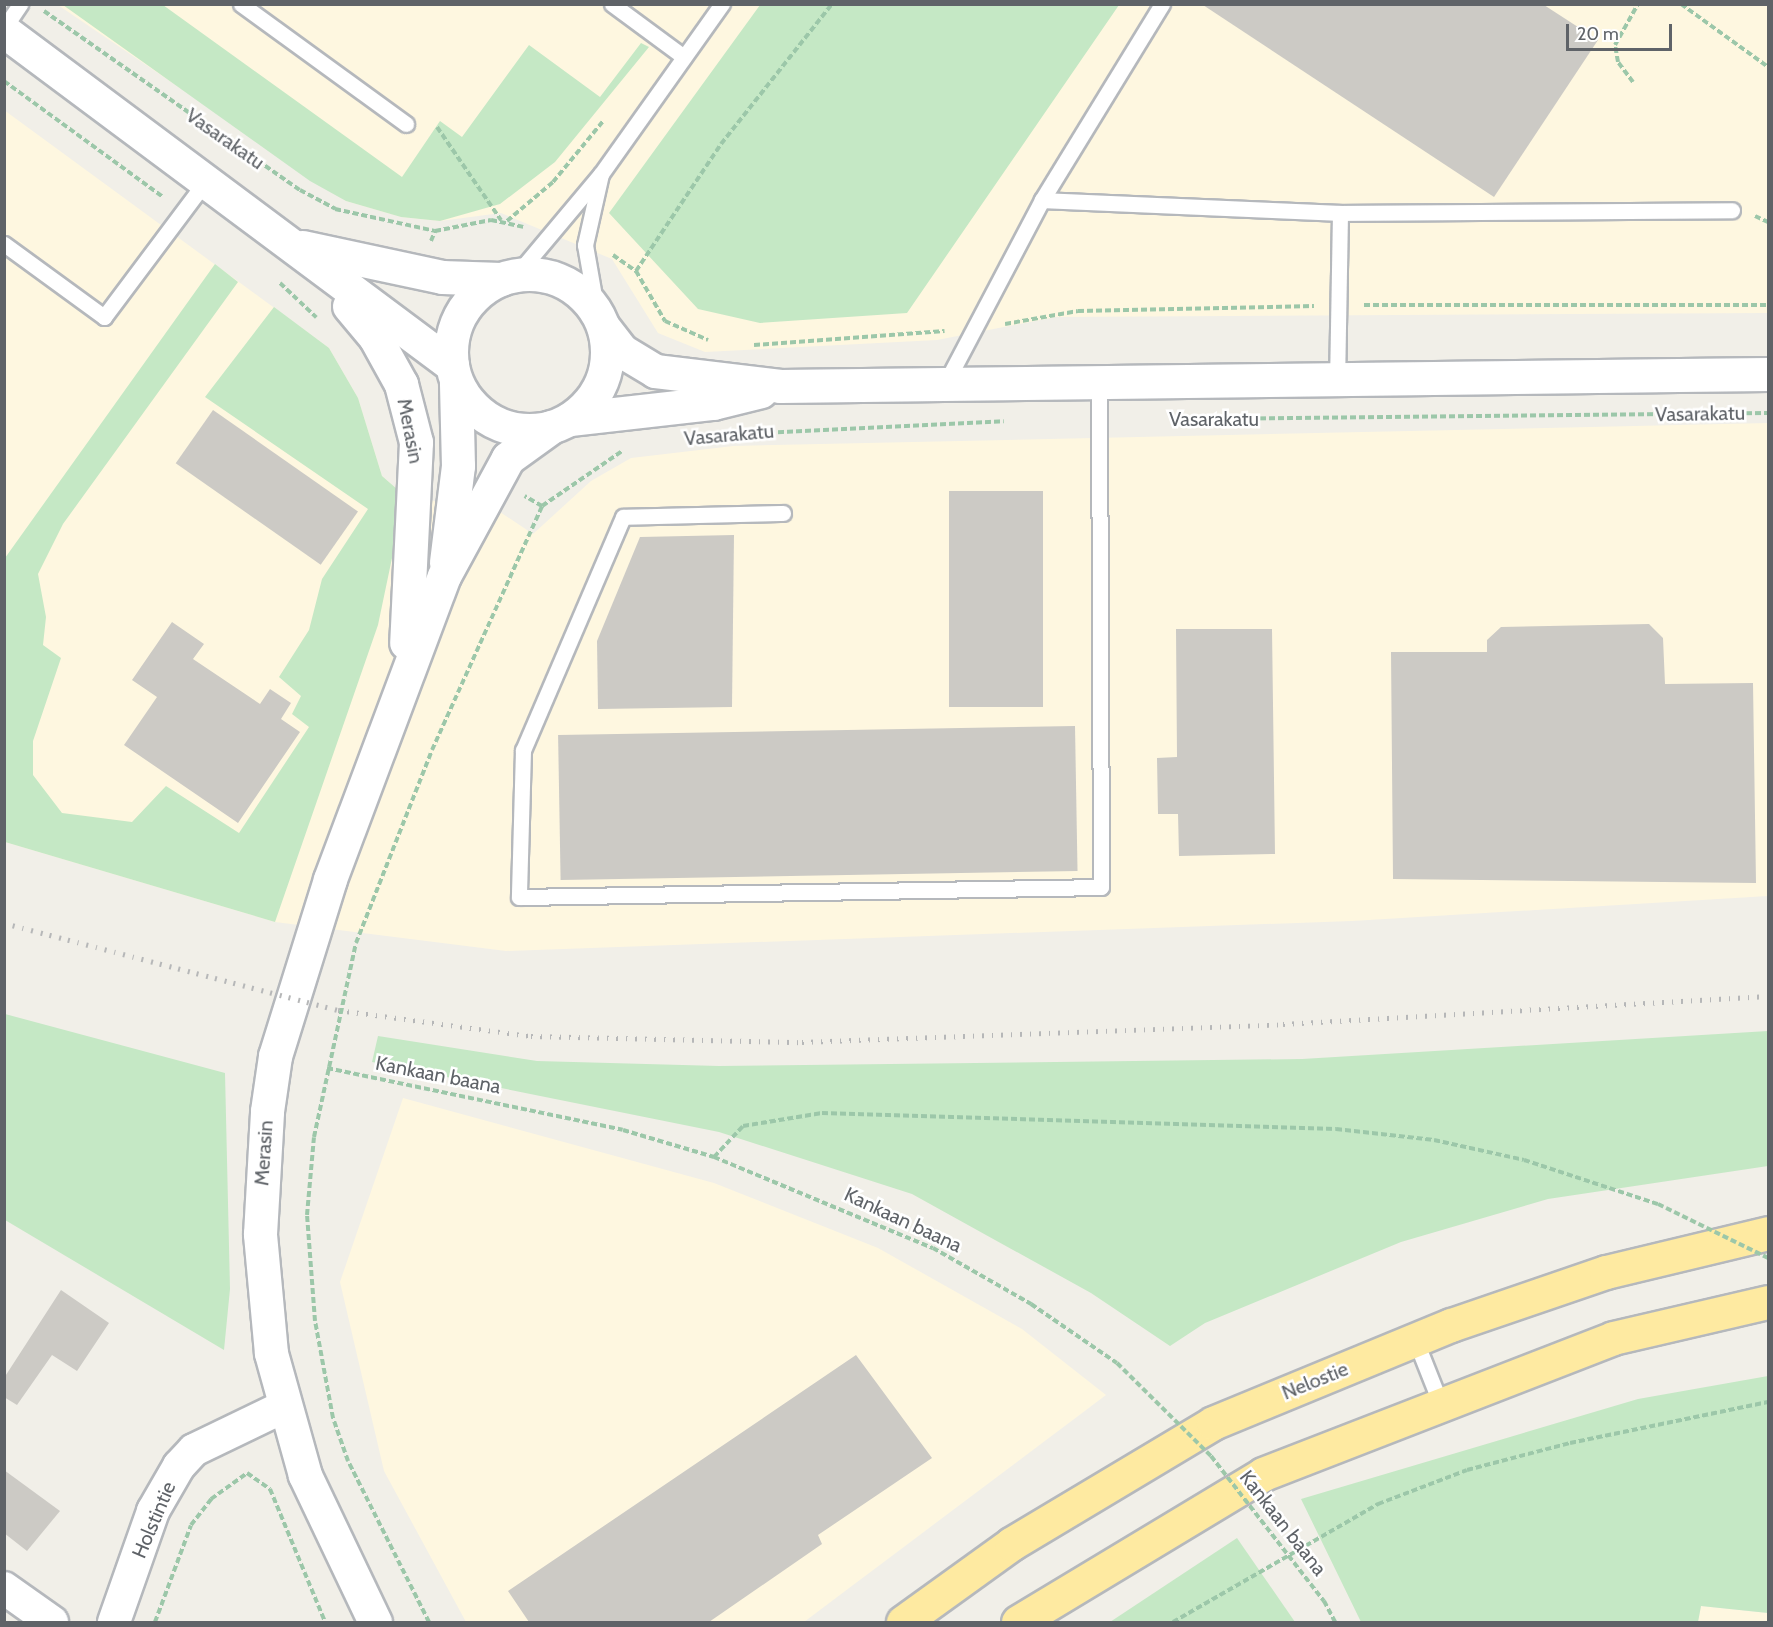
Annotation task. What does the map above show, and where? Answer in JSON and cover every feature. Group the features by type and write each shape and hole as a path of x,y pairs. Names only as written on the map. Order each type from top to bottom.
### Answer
{"highway":[{"name":"Nelostie","path":"903,1623 1011,1544 1213,1423 1415,1340 1606,1272 1768,1233"},
{"path":"1018,1623 1263,1474 1440,1402 1613,1338 1768,1302"}],"street":[{"path":"4,29 300,247 454,373 472,405 495,423 513,429 561,423 602,379 607,362 600,320 563,282 509,277 442,277 300,247"},
{"name":"Merasin","path":"300,247 375,337 401,384 416,442 415,554 403,685"},
{"path":"454,373 461,313 485,287 509,277"},
{"name":"Vasarakatu","path":"600,320 622,351 655,371 780,386 1768,374"},
{"name":"Merasin","path":"444,576 458,466 454,373"},
{"name":"Vasarakatu","path":"561,423 713,403 780,386"},
{"name":"Merasin","path":"375,1623 305,1475 271,1353 260,1234 261,1170 275,1056 340,849 444,576 495,480 524,443 561,423"},
{"name":"Holstintie","path":"114,1623 153,1511 179,1466 194,1450 285,1406"},
{"path":"4,1588 52,1623"}],"lane":[{"path":"4,29 20,4"},
{"path":"241,4 405,124"},
{"path":"612,4 684,57"},
{"path":"509,277 601,174 722,4"},
{"path":"945,384 1042,200 1162,4"},
{"path":"600,320 585,245 601,174"},
{"path":"4,244 104,317 208,178"},
{"path":"1042,200 1340,213 1732,210"},
{"path":"1337,380 1340,213"},
{"path":"783,513 623,517 523,750 519,897 1101,887 1099,382"},
{"path":"1415,1340 1440,1402"}],"path":[{"name":"Vasarakatu","path":"34,4 300,190 335,208 435,231"},
{"path":"636,271 721,144 832,4"},
{"path":"1633,82 1618,62 1615,45 1638,4"},
{"path":"1681,4 1768,67"},
{"path":"507,221 553,182 606,118"},
{"path":"437,127 501,220"},
{"name":"Vasarakatu","path":"1196,419 1768,413"},
{"name":"Vasarakatu","path":"737,434 1007,421"},
{"path":"429,1623 348,1461 322,1370 307,1215 327,1068 356,943 391,849 542,506 495,480"},
{"name":"Kankaan baana","path":"327,1068 612,1127 714,1157 933,1248 1030,1304 1117,1363 1211,1456 1324,1601 1335,1623"},
{"path":"714,1157 743,1126 822,1113 1336,1129 1434,1140 1524,1160 1658,1204 1768,1258"},
{"path":"1173,1623 1378,1504 1467,1470 1570,1443 1768,1402"},
{"path":"155,1623 192,1525 211,1499 248,1473 270,1489 325,1623"}],"shaded area":[{"path":"58,5 1768,5 1768,313 1056,317 937,340 705,352 658,333 612,259 501,213 440,221 401,217 346,201"},
{"path":"4,110 329,348 358,398 382,476 405,496 500,512 533,534 591,481 631,458 733,446 1768,423 1768,896 1352,921 506,951 275,922 5,842"},
{"path":"403,1098 714,1183 878,1248 1022,1329 1106,1395 804,1622 466,1622 384,1471 340,1282"},
{"path":"1701,1606 1768,1613 1768,1622 1698,1622"}],"green space":[{"path":"63,5 163,5 402,177 440,121 462,137 529,45 600,97 641,43 649,47 555,162 500,204 440,221 401,217 346,201 310,181"},
{"path":"760,5 1119,5 907,313 760,323 698,309 609,213"},
{"path":"215,264 238,282 63,524 38,574 46,617 43,645 61,658 33,741 33,775 62,813 132,822 166,786 239,833 309,727 292,714 301,696 279,677 309,630 322,579 368,509 205,397 274,307 329,348 358,398 382,476 405,496 378,625 275,922 5,842 5,558"},
{"path":"5,1014 225,1073 230,1289 224,1350 5,1220"},
{"path":"1768,1031 1768,1166 1548,1199 1401,1242 1205,1323 1170,1346 1091,1293 912,1194 719,1132 372,1062 378,1036 537,1061 719,1066 1302,1059"},
{"path":"1768,1376 1768,1613 1701,1606 1698,1622 1361,1622 1301,1499 1638,1399"},
{"path":"1237,1538 1295,1622 1110,1622"}],"building":[{"path":"1203,5 1544,5 1598,40 1494,197"},
{"path":"213,410 358,512 321,565 176,463"},
{"path":"949,491 1043,491 1043,707 949,707"},
{"path":"734,535 732,707 598,709 597,641 640,537"},
{"path":"172,622 204,644 193,659 260,704 270,689 291,703 281,719 300,732 238,823 124,745 157,697 132,680"},
{"path":"1649,624 1663,638 1665,684 1753,683 1756,883 1393,879 1391,652 1487,652 1487,640 1501,627"},
{"path":"1176,629 1272,629 1275,854 1179,856 1178,814 1158,814 1157,758 1177,757"},
{"path":"1075,726 1078,871 561,880 558,735"},
{"path":"61,1290 109,1323 77,1371 52,1355 17,1405 4,1397 4,1378"},
{"path":"856,1355 932,1458 818,1535 822,1544 709,1622 529,1622 508,1591"},
{"path":"4,1470 60,1511 27,1551 4,1533"}],"railway":[{"path":"4,923 338,1010 531,1036 802,1042 1283,1024 1768,996"}]}
